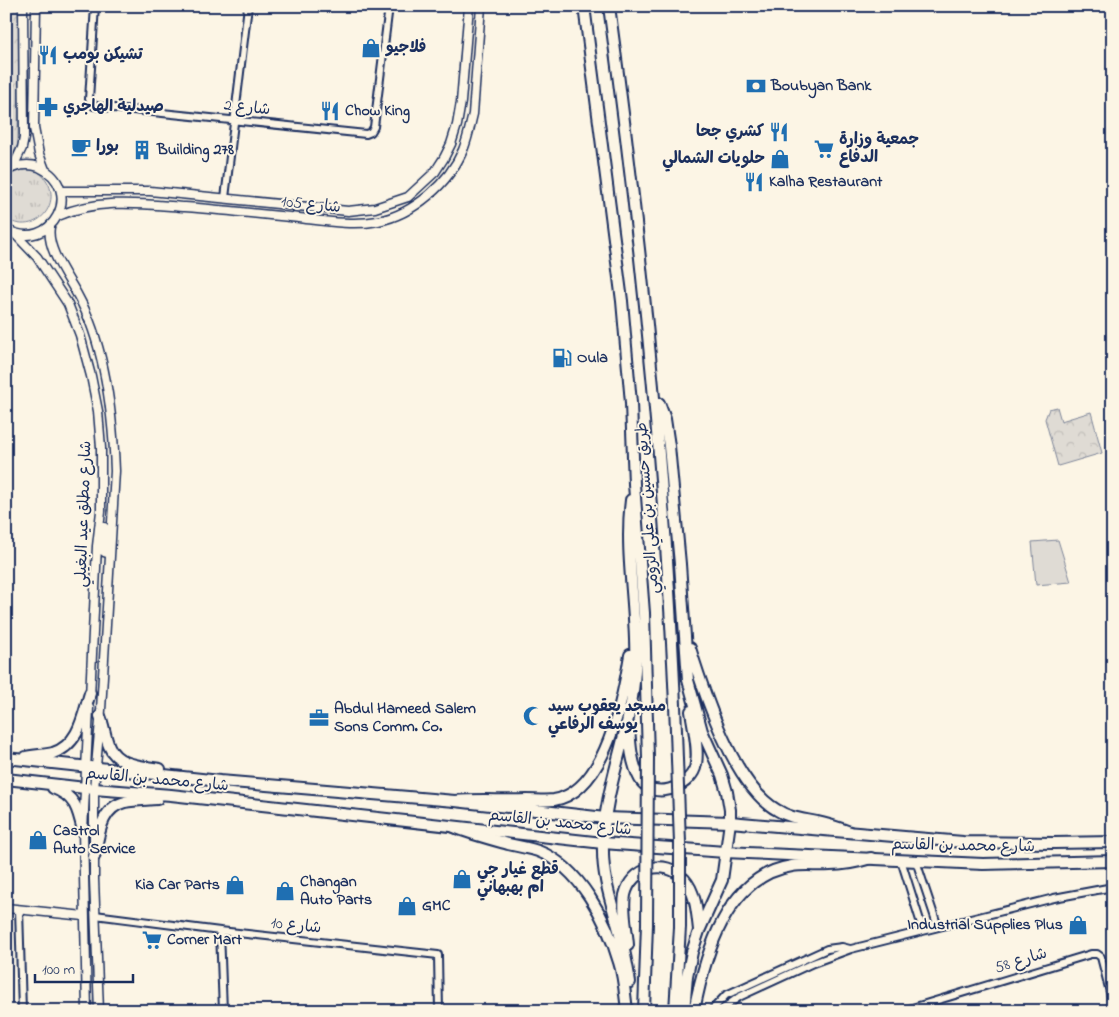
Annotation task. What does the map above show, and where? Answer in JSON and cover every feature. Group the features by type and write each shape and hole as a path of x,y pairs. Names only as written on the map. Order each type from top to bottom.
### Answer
{"main road":[{"name":"طريق حسين بن علي الرومي","path":"584,6 622,301 631,402 634,484 644,614 648,758 647,924 644,1011"},
{"name":"طريق حسين بن علي الرومي","path":"609,6 625,127 655,395 674,674 680,852 680,927 675,1011"},
{"path":"629,715 635,770 641,781 652,788 666,790 678,787 689,779 696,767 697,754 688,680 669,446 665,420 655,395"},
{"path":"630,982 622,940 606,883 603,843 605,818 629,715 635,673 628,534 630,500 634,484"},
{"path":"455,802 475,799 554,800 571,794 585,783 600,759 618,713 634,629"},
{"path":"684,629 711,710 736,762 757,793 769,805 785,814 850,832"},
{"path":"684,1011 687,976 699,931 722,880 730,822 727,792 722,774 702,731 688,680"},
{"path":"10,759 52,753 66,747 76,736 80,728 90,693"},
{"path":"100,716 111,750 117,758 125,762 267,785"},
{"name":"شارع محمد بن القاسم","path":"10,759 605,818 730,822 964,842 1113,842"},
{"name":"شارع محمد بن القاسم","path":"6,780 171,795 603,843 725,852 983,864 1113,861"},
{"path":"35,782 64,793 72,799 80,816 82,831"},
{"path":"94,857 104,819 115,807 126,802 171,795"},
{"path":"454,827 492,840 538,851 560,864 573,876 593,902 614,949 619,963 627,1011"},
{"path":"694,1011 702,973 714,939 732,905 747,888 766,874 783,868 800,865 839,865 871,858"},
{"path":"632,1011 624,909 628,886 635,876 644,870 655,867 667,868 677,872 686,880 691,890 695,902 699,931"}],"street":[{"path":"10,170 22,148 24,138 24,6"},
{"path":"36,6 34,128 45,170"},
{"name":"شارع 2","path":"95,6 89,95 91,103 98,107 366,134 371,132 374,127 389,6"},
{"path":"225,198 248,6"},
{"name":"شارع 105","path":"61,191 150,191 326,210 359,211 375,208 408,197 434,172 444,158 457,125 461,102 468,6"},
{"name":"شارع 105","path":"58,216 88,206 115,203 227,210 355,223 378,221 398,215 420,202 439,185 451,171 463,151 470,130 476,80 481,6"},
{"path":"462,80 468,84 476,80"},
{"path":"10,170 30,165 45,170 52,176 61,191 61,208 50,227 32,235 23,235 10,231"},
{"path":"325,221 328,215 326,210"},
{"name":"شارع مطلق عيد البغيلي","path":"50,227 51,245 80,299 92,331 104,372 111,411 115,471 100,716 90,768"},
{"name":"شارع مطلق عيد البغيلي","path":"10,231 38,257 68,304 80,335 98,411 101,448 101,489 90,693 89,789"},
{"path":"101,489 106,499 103,548 104,552 110,554"},
{"path":"87,1011 82,831 89,789"},
{"path":"89,789 94,857 99,1011"},
{"path":"901,860 924,930"},
{"path":"916,861 938,927"},
{"path":"720,1011 739,997 813,963 851,949 1054,898 1113,887"},
{"path":"6,908 84,916"},
{"path":"19,909 22,1011"},
{"name":"شارع 10","path":"95,915 220,932 438,955 439,1011"},
{"path":"220,932 223,1011"},
{"path":"711,1011 726,995 827,949 842,947 851,949"},
{"name":"شارع 58","path":"902,1011 1091,954 1097,954 1101,957 1113,1004"}],"green space":[{"path":"6,6 19,6 18,144 11,158 6,161"},
{"path":"29,167 42,175 49,186 51,197 48,208 42,217 32,223 20,224 6,219 6,172"},
{"path":"1057,407 1061,421 1091,412 1102,453 1058,466 1045,419 1049,409"},
{"path":"1058,540 1071,582 1036,585 1032,542"}],"place":[{"name":"فلاجيو","path":"371,48"},
{"name":"تشيكن بومب","path":"48,55"},
{"name":"Boubyan Bank","path":"756,86"},
{"name":"صيدلية الهاجري","path":"48,107"},
{"name":"Chow King","path":"330,111"},
{"name":"كشري جحا","path":"779,132"},
{"name":"بورا","path":"81,147"},
{"name":"جمعية وزارة الدفاع","path":"824,149"},
{"name":"Building 278","path":"142,150"},
{"name":"حلويات الشمالي","path":"780,159"},
{"name":"Kalha Restaurant","path":"754,182"},
{"name":"Oula","path":"562,358"},
{"name":"مسجد يعقوب سيد يوسف الرفاعي","path":"533,716"},
{"name":"Abdul Hameed Salem Sons Comm. Co.","path":"319,718"},
{"name":"Castrol Auto Service","path":"38,840"},
{"name":"قطع غيار جي ام بهبهاني","path":"462,879"},
{"name":"Kia Car Parts","path":"235,885"},
{"name":"Changan Auto Parts","path":"285,891"},
{"name":"GMC","path":"407,906"},
{"name":"Industrial Supplies Plus","path":"1078,925"},
{"name":"Corner Mart","path":"152,940"}]}
